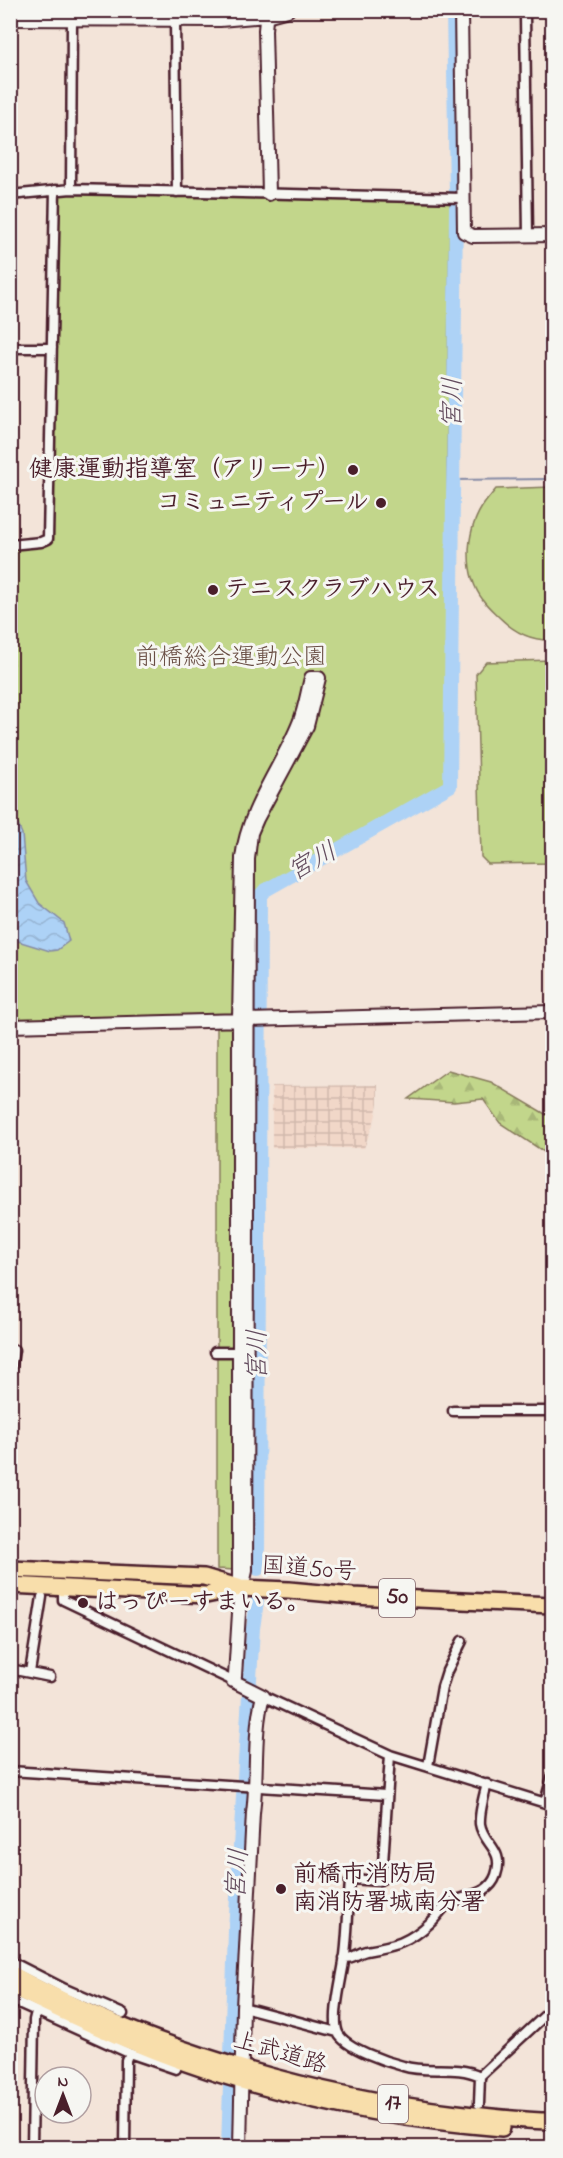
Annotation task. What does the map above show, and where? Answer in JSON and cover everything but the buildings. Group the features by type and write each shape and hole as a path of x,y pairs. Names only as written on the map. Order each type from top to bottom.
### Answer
{"highway":[{"name":"国道50号","path":"10,1569 204,1578 241,1588 552,1605"},
{"name":"国道50号","path":"10,1585 206,1595 241,1588"},
{"name":"上武道路","path":"10,1973 233,2071 329,2104 474,2126 552,2132"},
{"name":"上武道路","path":"10,1986 87,2022 178,2060 401,2106 493,2117 552,2121"}],"street":[{"path":"10,19 72,20 159,16 175,20 288,10"},
{"path":"460,10 463,227 467,235 552,234"},
{"path":"523,10 525,16 528,235"},
{"path":"266,13 268,194"},
{"path":"71,189 72,20"},
{"path":"175,20 177,192"},
{"path":"10,195 71,189 463,198"},
{"path":"10,545 41,542 48,539 55,190"},
{"path":"10,348 52,348"},
{"path":"237,1683 235,1676 241,1588 246,1571 243,1352 251,1020 247,872 251,833 307,726 319,678 311,678 299,723 252,817 244,841 241,867 251,1020"},
{"path":"10,1026 552,1012"},
{"path":"10,1375 13,1351"},
{"path":"215,1352 243,1352"},
{"path":"453,1411 552,1411"},
{"path":"63,1587 63,1600 390,1755 549,1804 552,1777"},
{"path":"30,1672 42,1597"},
{"path":"428,1766 442,1687 462,1641"},
{"path":"10,1669 50,1677"},
{"path":"240,2148 233,2071 243,2007 253,1787 260,1694"},
{"path":"337,2032 337,1999 345,1958 350,1881 352,1879 378,1881 382,1879 390,1755"},
{"path":"10,1771 386,1795"},
{"path":"345,1958 402,1943 424,1928 447,1904 471,1897 494,1880 498,1866 497,1855 480,1824 487,1784"},
{"path":"10,1961 101,2012 123,2014"},
{"path":"10,2000 129,2053 176,2069 178,2060"},
{"path":"243,2007 337,2032 347,2044 404,2067 440,2068 475,2073 480,2076"},
{"path":"479,2104 480,2076 552,2009"},
{"path":"32,2148 36,2012"},
{"path":"125,2148 126,2060 129,2053"}],"shaded area":[{"path":"378,1085 375,1119 364,1148 272,1148 272,1086"}],"green space":[{"name":"前橋総合運動公園","path":"60,194 450,203 447,464 448,786 255,892 254,1571 217,1569 217,1017 11,1020 12,548 52,536"},
{"path":"552,487 552,640 544,640 517,631 486,604 472,579 469,554 472,529 476,518 496,489"},
{"path":"552,660 552,863 488,864 481,857 476,674 486,662"},
{"path":"448,1070 491,1082 552,1118 552,1157 500,1123 483,1099 454,1102 408,1099"}],"water":[{"path":"10,807 22,834 26,881 39,903 64,923 69,941 57,950 50,951 11,939"}],"waterway":[{"name":"宮川","path":"453,10 456,193"},
{"name":"宮川","path":"258,1569 260,896 264,891 450,786 456,207"},
{"path":"452,480 552,479"},
{"name":"宮川","path":"228,2148 235,1931 253,1628 257,1602"}],"place":[{"name":"健康運動指導室（アリーナ）","path":"353,470"},
{"name":"コミュニティプール","path":"381,503"},
{"name":"テニスクラブハウス","path":"213,590"},
{"name":"はっぴーすまいる。","path":"83,1603"},
{"name":"前橋市消防局 南消防署城南分署","path":"281,1889"}]}
